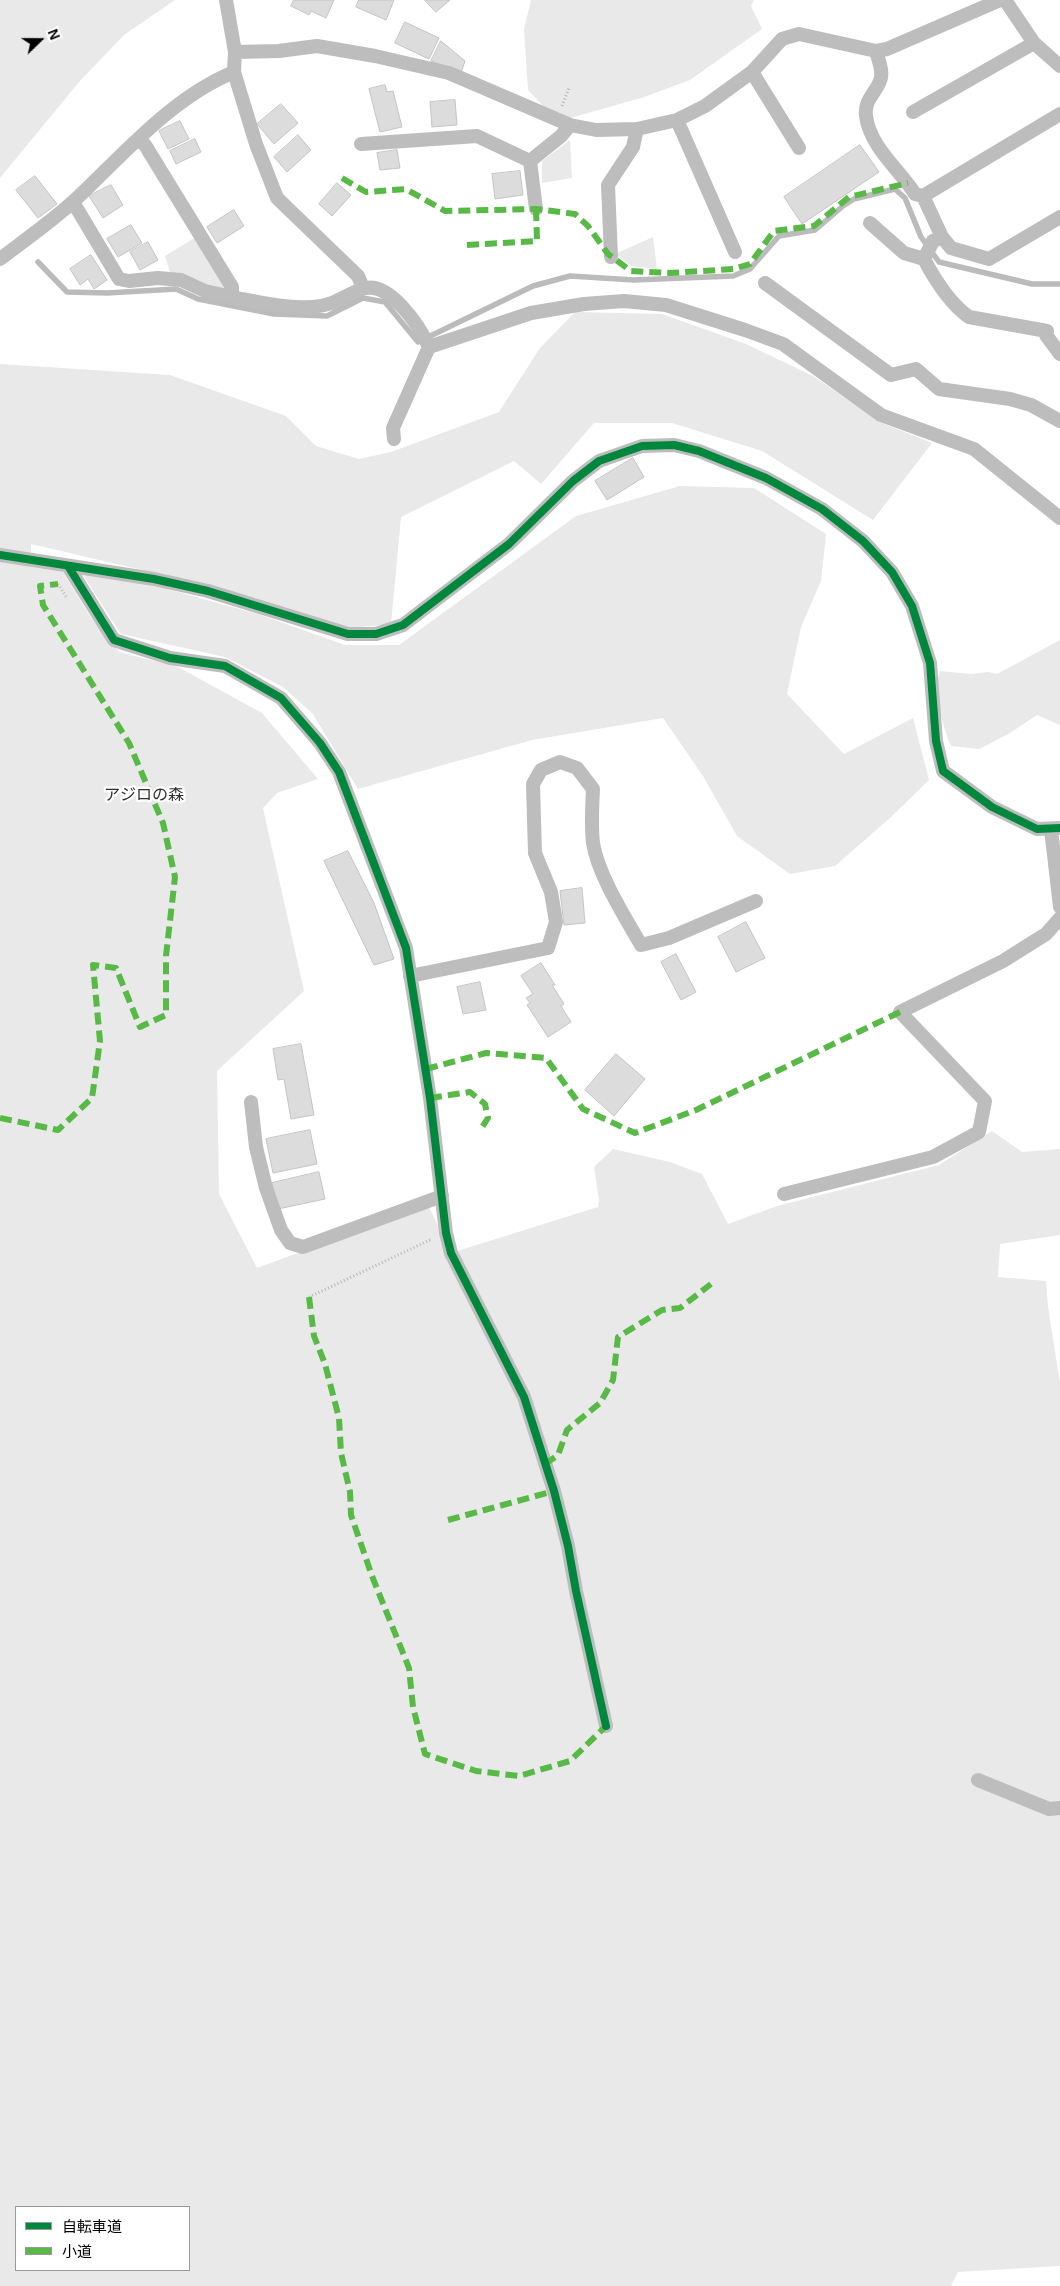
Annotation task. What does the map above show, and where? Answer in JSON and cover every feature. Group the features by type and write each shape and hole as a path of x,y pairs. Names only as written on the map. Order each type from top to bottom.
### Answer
{"street":[{"path":"226,0 235,52 234,72 256,144 277,198 358,276 363,288"},
{"path":"235,52 279,51 317,46 375,56 449,73 570,125 596,130 636,129 677,120 705,106 752,72 782,39 799,34 876,51 905,42 1000,0"},
{"path":"1005,0 1034,44 1060,66"},
{"path":"913,112 1034,44"},
{"path":"876,51 881,80 867,99 866,115 870,132 878,147 904,176 915,194 923,196 1060,114"},
{"path":"0,259 73,202 160,119 215,80 234,72"},
{"path":"752,72 799,148"},
{"path":"677,120 735,252"},
{"path":"530,161 561,136 570,125"},
{"path":"611,256 608,185 633,147 636,129"},
{"path":"361,144 477,136 530,161"},
{"path":"138,139 145,145 232,287 232,297"},
{"path":"530,161 536,209"},
{"path":"923,196 937,239 951,248 989,259 1060,218"},
{"path":"73,202 119,279 129,281 158,278 181,280 205,291 279,306 311,307 334,304 363,288 375,287 390,294 423,333 429,347 393,428 394,439"},
{"path":"870,222 904,253 925,257"},
{"path":"925,257 937,239"},
{"path":"925,257 939,284 959,310 969,317 1054,332"},
{"path":"765,283 891,375 916,369 939,389 1010,399 1031,405 1060,421"},
{"path":"429,347 531,313 584,304 624,300 666,305 746,330 783,344 881,415 974,448 1060,518"},
{"path":"1054,332 1046,335 1060,354"},
{"path":"0,555 165,581 208,591 348,634 376,634 403,625 509,544 573,481 599,461 642,446 674,446 699,451 766,478 822,509 863,541 892,572 912,606 930,663 936,741 943,771 992,806 1037,829 1056,828 1060,907"},
{"path":"68,566 114,640 170,658 225,666 281,698 320,742 340,772 406,948 430,1098 446,1233 451,1253 524,1397 554,1491 568,1546 606,1726"},
{"path":"410,976 548,948 556,922 551,892 535,853 533,784 541,770 560,762 577,768 593,789 591,810 593,845 610,890 640,945 669,938 756,901"},
{"path":"784,1194 933,1157 979,1132 985,1101 900,1012 1003,961 1046,934 1060,918"},
{"path":"251,1102 256,1147 266,1188 281,1230 290,1243 304,1247 442,1196"},
{"path":"978,1780 1049,1809 1060,1808"}],"path":[{"path":"309,1297 446,1233"}],"green space":[{"path":"0,0 175,0 124,35 79,82 0,178"},
{"path":"531,0 754,0 751,6 762,29 690,80 644,97 571,118 543,106 528,90 524,29"},
{"path":"570,140 572,178 542,183 542,161"},
{"path":"196,237 221,277 225,291 206,289 189,277 170,272 165,256"},
{"path":"653,237 657,269 631,266 615,254"},
{"name":"アジロの森","path":"575,312 662,314 746,344 813,376 882,423 932,443 873,520 762,451 672,423 594,423 541,484 514,461 401,517 391,624 350,628 219,588 31,544 31,567 63,572 91,618 119,652 178,667 262,713 318,779 277,793 263,808 304,991 217,1071 219,1194 257,1268 428,1205 451,1253 598,1207 599,1200 594,1167 613,1149 670,1162 702,1174 728,1224 777,1206 939,1165 992,1131 1022,1152 1060,1149 1060,1235 1000,1244 998,1277 1046,1281 1048,1307 1060,1383 1060,2266 958,2272 951,2286 0,2286 0,364 170,375 286,416 316,446 359,459 391,452 499,412 540,348"},
{"path":"680,486 754,488 826,534 821,581 801,627 787,694 844,754 913,718 929,780 891,817 835,866 790,874 737,836 703,776 663,718 532,740 358,789 313,714 283,687 225,657 121,634 81,572 164,588 261,615 345,645 399,645 576,516"},
{"path":"1060,640 1060,725 1037,715 1010,733 979,749 951,746 944,728 938,699 940,671 971,674 988,672 997,674"}],"building":[{"path":"294,0 334,0 326,18 311,11 309,15 291,6"},
{"path":"359,0 394,0 386,20 356,7"},
{"path":"425,0 450,0 436,12"},
{"path":"405,22 439,38 429,59 395,43"},
{"path":"441,41 465,61 461,73 431,61"},
{"path":"385,85 387,92 393,91 402,127 380,132 369,89"},
{"path":"455,100 457,125 432,127 430,102"},
{"path":"281,104 298,123 274,144 257,124"},
{"path":"180,121 189,139 168,149 159,131"},
{"path":"298,135 311,150 287,172 274,157"},
{"path":"195,139 201,152 176,164 170,151"},
{"path":"860,145 879,172 802,224 784,197"},
{"path":"397,150 400,168 380,170 377,153"},
{"path":"520,171 523,195 495,199 492,174"},
{"path":"35,176 57,204 38,218 16,190"},
{"path":"337,183 351,195 332,216 319,204"},
{"path":"111,185 123,205 103,218 89,196"},
{"path":"234,210 244,226 217,243 207,227"},
{"path":"131,225 142,243 118,257 107,239"},
{"path":"148,242 158,260 140,270 130,252"},
{"path":"91,255 107,280 94,289 88,279 80,285 70,269"},
{"path":"633,458 644,477 607,500 595,481"},
{"path":"348,851 374,903 394,959 374,965 324,861"},
{"path":"582,888 585,923 564,925 560,891"},
{"path":"746,922 765,958 736,972 718,937"},
{"path":"676,954 696,992 681,1000 661,962"},
{"path":"541,963 555,985 552,985 564,1004 561,1006 571,1022 548,1037 527,1005 530,1003 526,998 533,994 521,976"},
{"path":"480,982 486,1010 463,1014 457,987"},
{"path":"301,1044 314,1115 291,1119 284,1079 278,1080 273,1049"},
{"path":"616,1054 645,1079 614,1116 585,1090"},
{"path":"310,1130 317,1164 273,1173 266,1139"},
{"path":"319,1172 325,1199 278,1209 272,1183"}],"waterway":[{"path":"38,262 67,292 107,293 176,289 198,299 274,314 327,316 363,298 385,302 418,342 533,286 570,276 634,280 733,276 750,269 779,236 815,230 854,199 895,189 905,198 921,237 939,262 1032,284 1060,284"}],"marked path":[{"path":"342,178 366,192 406,189 445,211 536,209 575,214 588,226 608,254 631,271 670,273 734,269 750,264 774,231 814,226 849,197 908,183"},
{"path":"467,245 537,241 536,209"},
{"path":"0,1118 58,1130 92,1098 100,1041 93,965 116,968 140,1027 166,1015 166,956 175,877 163,823 129,743 43,605 40,586 58,584"},
{"path":"426,1069 486,1053 546,1058 583,1109 635,1133 696,1110 900,1012"},
{"path":"430,1098 470,1092 485,1104 488,1118 481,1129"},
{"path":"545,1464 558,1455 567,1430 600,1403 613,1380 618,1337 662,1310 680,1308 711,1284"},
{"path":"309,1297 314,1336 325,1364 339,1418 341,1453 350,1492 351,1515 372,1576 409,1668 413,1707 425,1754 476,1771 519,1776 570,1761 606,1726"},
{"path":"448,1520 554,1491"}],"cycle path":[{"path":"0,555 154,579 208,591 348,634 376,634 403,625 509,544 573,481 599,461 642,446 674,445 699,451 766,478 822,509 863,541 892,572 912,606 930,663 936,741 943,771 992,807 1037,829 1060,828"},
{"path":"68,566 114,640 170,658 225,666 281,698 320,743 339,772 406,948 430,1098 446,1233 451,1253 524,1397 554,1491 568,1546 606,1726"}]}
